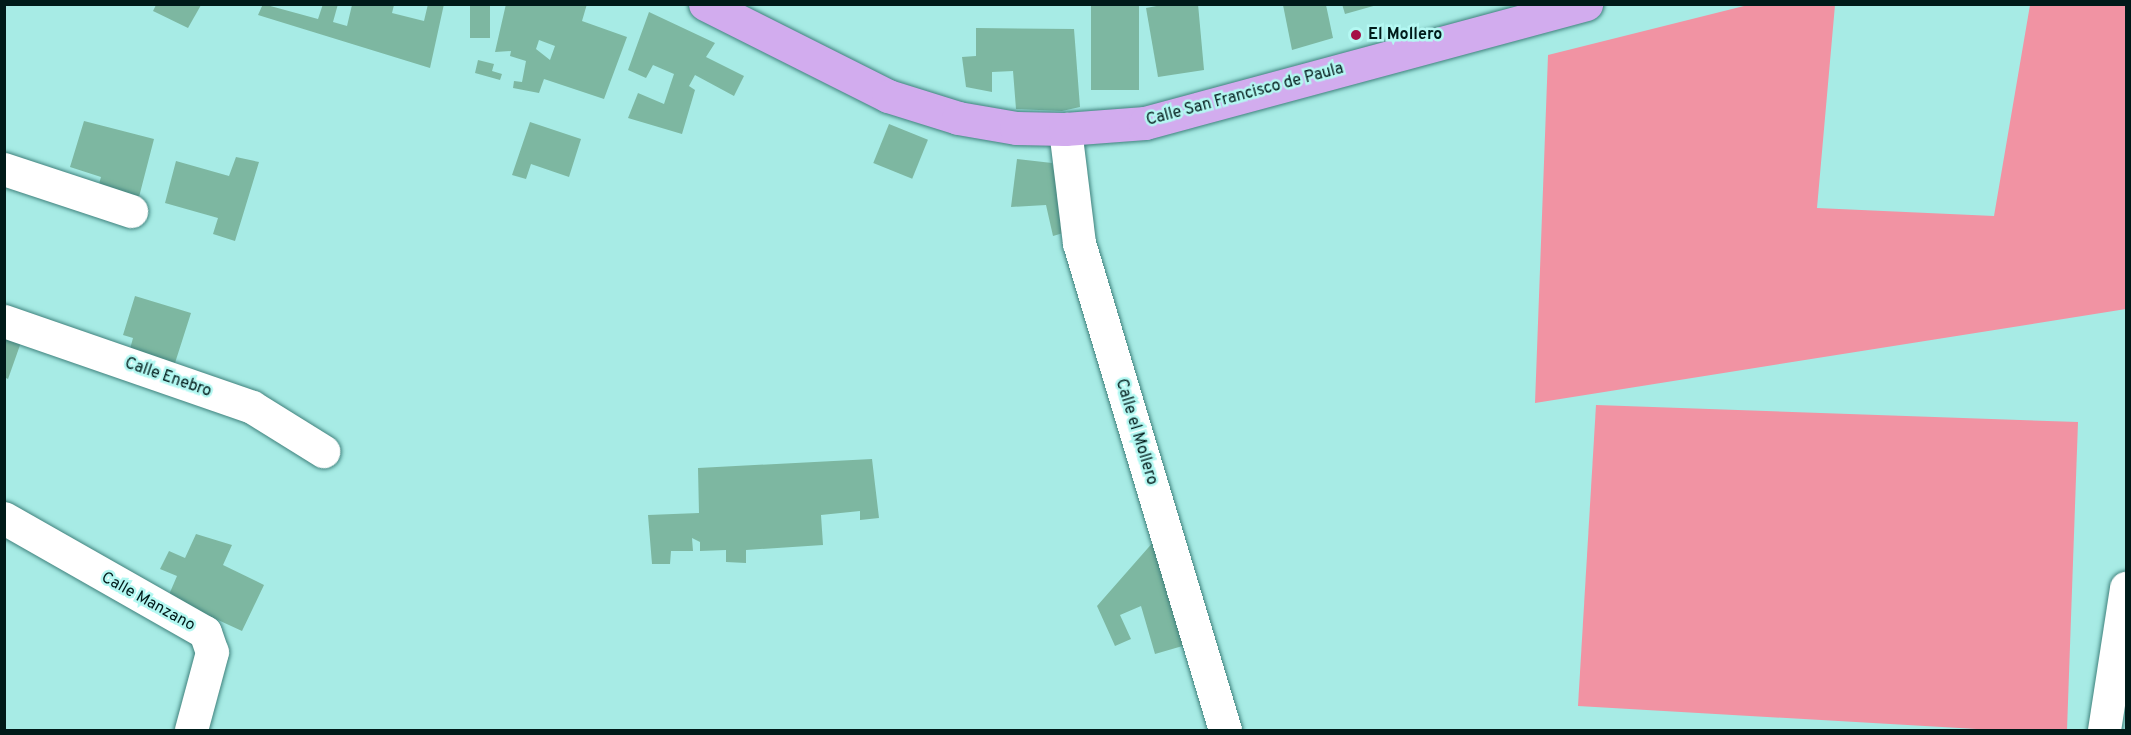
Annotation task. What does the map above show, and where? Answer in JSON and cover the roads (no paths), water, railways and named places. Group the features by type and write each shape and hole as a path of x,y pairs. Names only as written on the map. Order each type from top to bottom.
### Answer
{"main road":[{"name":"Calle San Francisco de Paula","path":"705,4 888,96 958,118 1016,128 1065,129 1145,123 1586,4"}],"street":[{"name":"Calle el Mollero","path":"1065,129 1079,243 1225,730"},
{"path":"4,168 131,212"},
{"name":"Calle Enebro","path":"4,321 252,407 323,452"},
{"name":"Calle Manzano","path":"4,518 205,632 212,652 191,730"},
{"path":"2104,730 2127,588"}],"place":[{"name":"El Mollero","path":"1356,35"}]}
